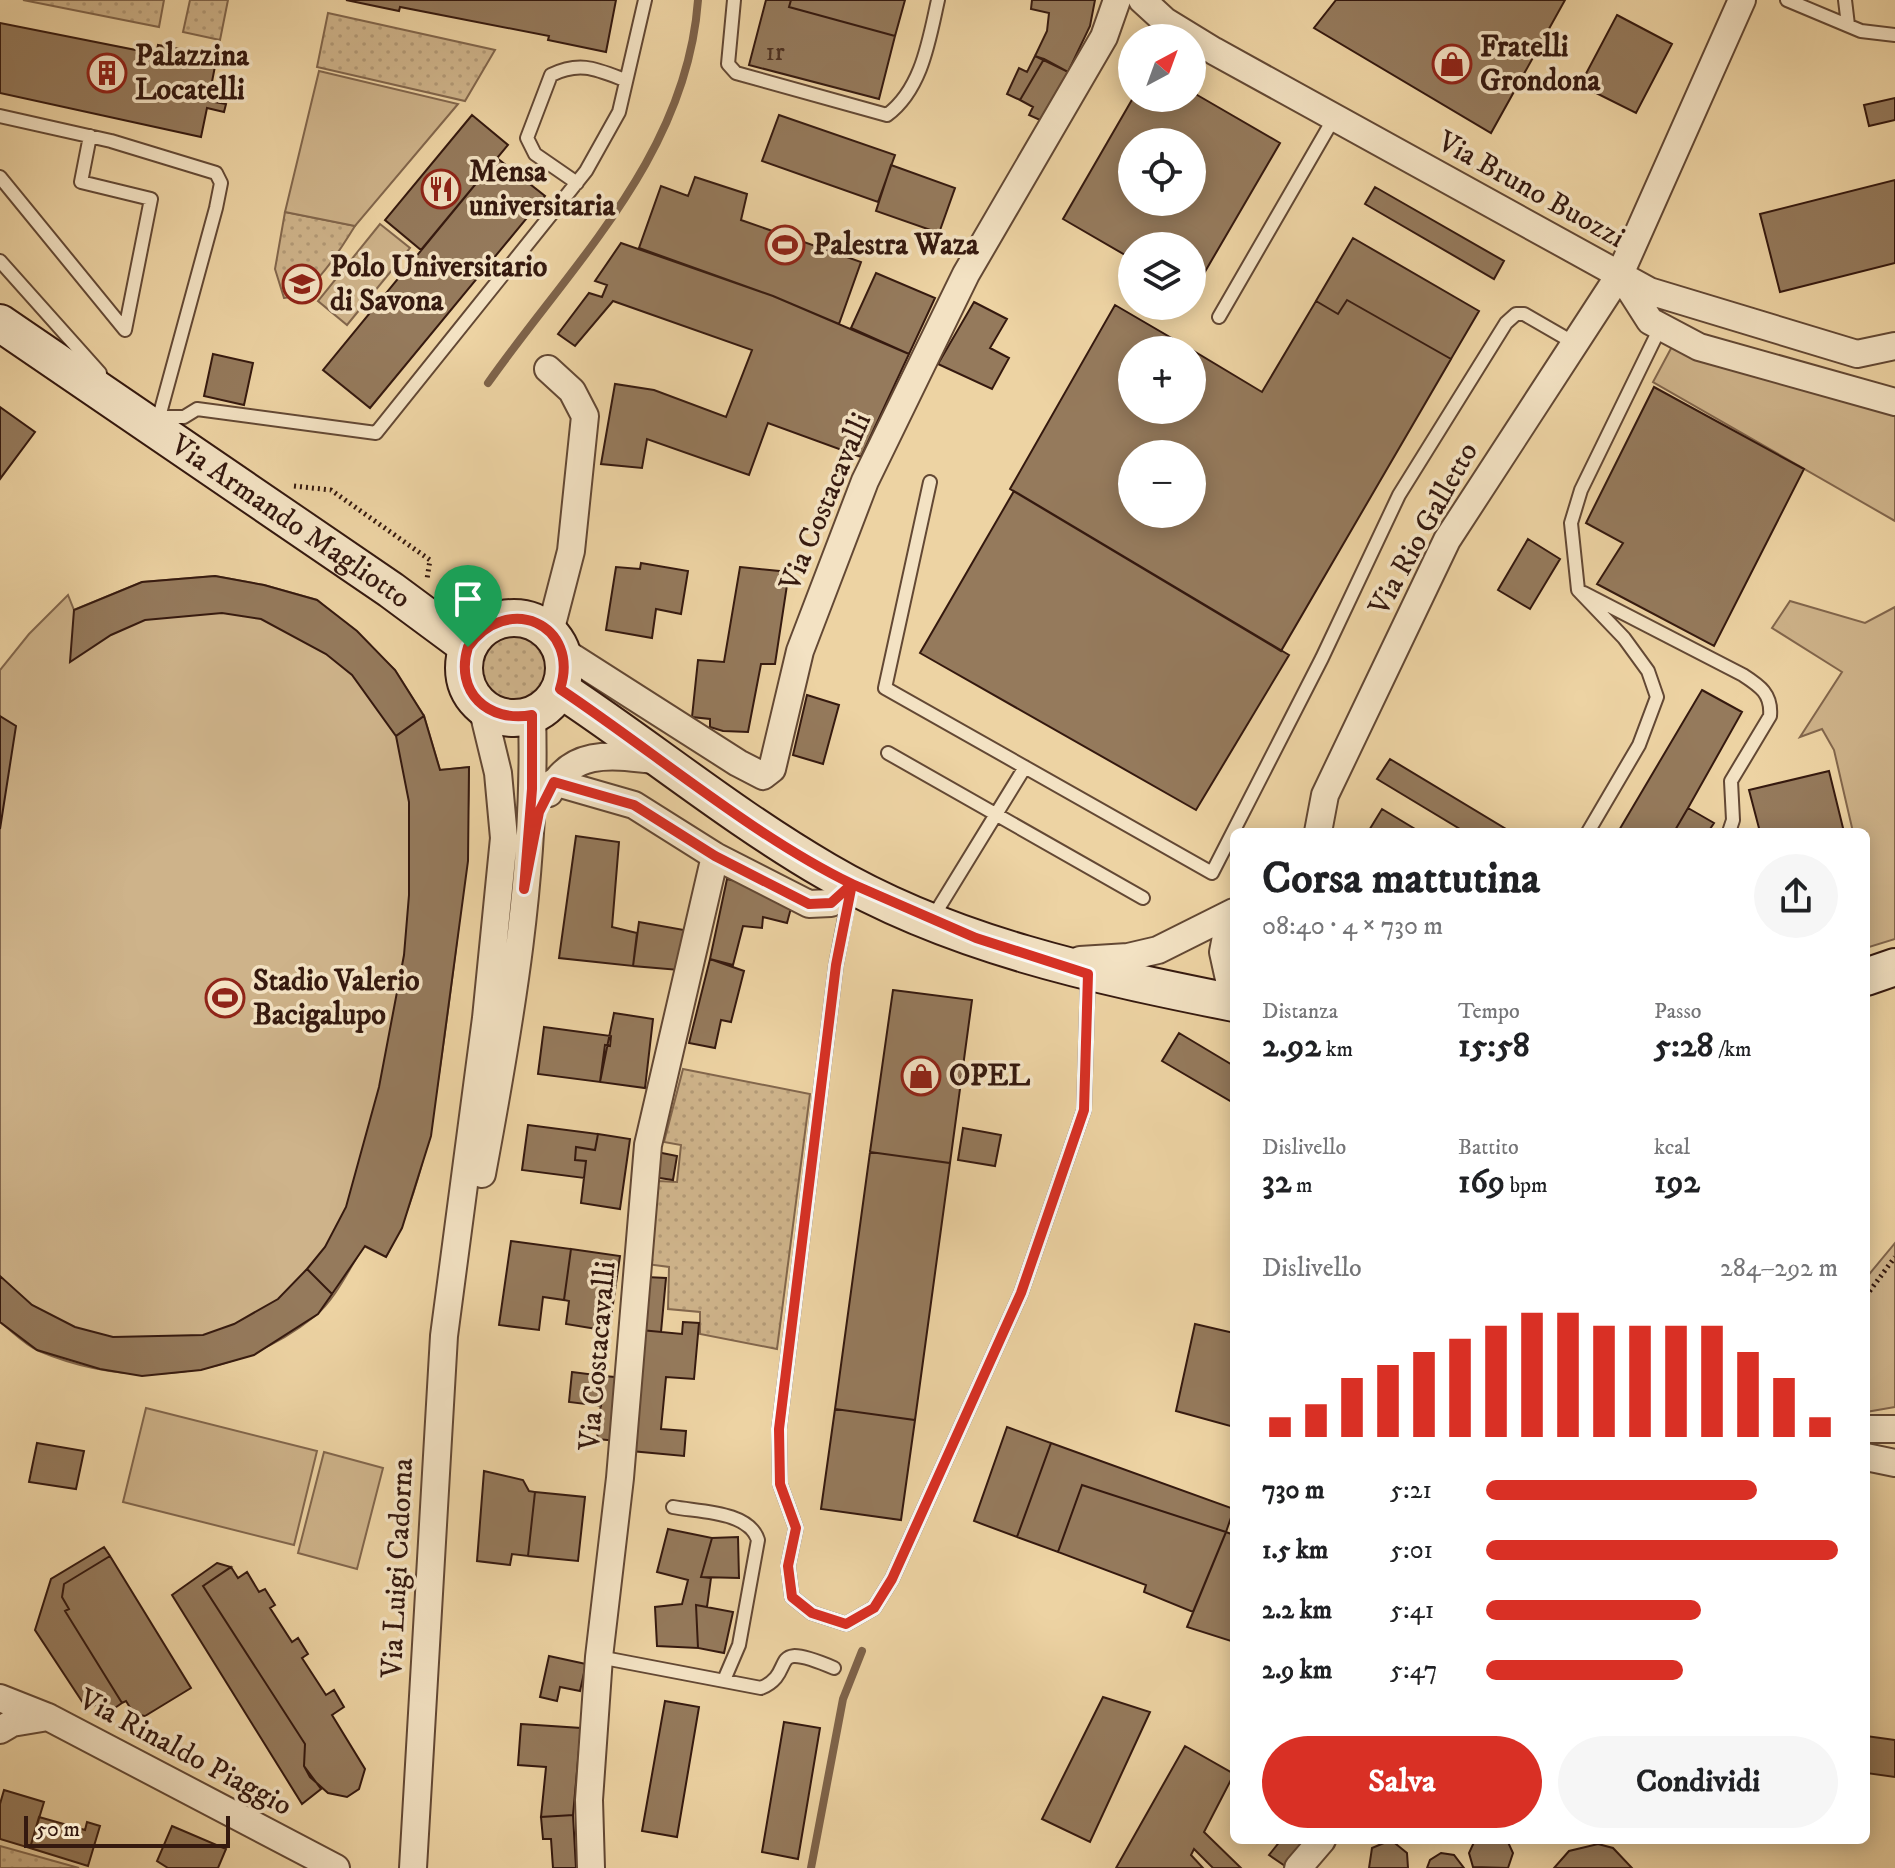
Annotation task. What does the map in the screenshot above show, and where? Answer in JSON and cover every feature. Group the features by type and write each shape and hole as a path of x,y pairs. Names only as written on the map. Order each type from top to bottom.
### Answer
{"street":[{"name":"Via Costacavalli","path":"556,641 738,763 763,776 772,769 800,651 865,481 966,274 1094,55 1117,0"},
{"name":"Via Bruno Buozzi","path":"1142,0 1165,21 1214,51 1620,274 1634,302 1660,328 1732,357 1895,402"},
{"name":"Via Rio Galletto","path":"1319,828 1325,795 1447,540 1620,274 1742,0"},
{"path":"1620,274 1649,291 1857,354 1895,346"},
{"name":"Via Armando Magliotto","path":"0,323 155,421 468,647"},
{"path":"548,369 572,391 585,416 571,551 556,641 564,676 560,689 543,709 515,718 497,715 482,707 467,685 464,659 479,631 505,619 534,621 556,641"},
{"path":"560,689 800,854 852,884 976,938 1088,974 1230,1002"},
{"name":"Via Luigi Cadorna","path":"413,1868 444,1336 486,1018 504,838 498,773 482,707"},
{"name":"Via Luigi Cadorna","path":"452,1273 478,1198 518,979 532,789 532,715"},
{"name":"Via Luigi Cadorna","path":"524,889 539,812 554,782 579,760 603,755 666,762"},
{"path":"554,782 634,805 715,856 809,904 831,903 852,884"},
{"path":"1301,828 1325,795"},
{"name":"Via Costacavalli","path":"591,1868 589,1800 599,1657 620,1478 648,1145 715,856"},
{"path":"1045,960 1098,960 1143,953 1230,915"},
{"path":"1230,922 1223,952 1230,988"},
{"path":"1870,976 1895,967"},
{"path":"1870,1429 1895,1429"},
{"path":"1870,1458 1895,1463"},
{"path":"0,1698 48,1717"},
{"name":"Via Rinaldo Piaggio","path":"0,1730 12,1723 48,1717 336,1868"},
{"path":"1298,1868 1319,1844"}],"lane":[{"path":"625,80 599,70 570,66 551,75 527,138 535,154 577,183 619,112 645,0"},
{"path":"734,0 728,64 736,73 887,115 899,106 919,70 938,0"},
{"path":"1787,0 1861,31 1895,35"},
{"path":"1845,0 1848,25"},
{"path":"0,116 90,136 196,164 216,173 221,183 201,267 155,421 22,288 0,261"},
{"path":"1219,317 1334,118"},
{"path":"0,177 125,330 151,199 81,182 90,136"},
{"name":"Via Armando Magliotto","path":"155,421 184,417 197,409 376,433 577,183"},
{"path":"0,274 22,288"},
{"path":"1235,828 1322,658 1399,495 1506,323 1516,314 1524,314 1576,344"},
{"path":"1590,828 1639,745 1657,697 1648,671 1624,638 1578,590 1571,523 1581,490 1660,328"},
{"path":"930,482 885,688 1212,873 1230,838"},
{"path":"1578,590 1743,675 1764,689 1771,704 1770,716 1731,781 1733,820 1730,828"},
{"path":"888,753 1143,898"},
{"path":"932,919 1025,767"},
{"path":"852,884 836,965 779,1429 780,1484 796,1528 788,1566 792,1597 812,1613 846,1624 874,1608 892,1579 1021,1293 1084,1110 1088,974"},
{"path":"673,1507 742,1521 755,1532 758,1540 739,1645 724,1680"},
{"path":"599,1657 761,1688 770,1684 784,1660 792,1655 803,1655 834,1668"}],"path":[{"path":"293,486 331,490 430,560 426,582"},
{"path":"1870,1291 1895,1257"}],"shaded area":[{"path":"23,0 164,0 159,27"},
{"path":"190,0 228,0 220,40 183,32"},
{"path":"328,13 495,50 465,101 317,67"},
{"path":"319,71 458,104 355,226 285,212"},
{"path":"285,212 355,226 316,280 306,289 284,298 275,269"},
{"path":"380,224 410,248 347,325 318,301"},
{"path":"1675,341 1895,409 1895,521 1653,382"},
{"name":"Stadio Valerio Bacigalupo","path":"215,576 264,585 317,600 395,670 424,716 440,770 469,767 465,859 452,979 439,1074 421,1168 412,1198 386,1257 364,1246 336,1292 315,1316 252,1354 182,1372 146,1374 110,1371 39,1351 0,1322 0,670 29,634 68,595 74,610 142,582"},
{"path":"1790,601 1865,623 1895,607 1895,939 1870,947 1870,828 1852,828 1834,750 1822,729 1800,737 1842,672 1772,628"},
{"path":"508,636 520,636 537,645 544,656 544,680 537,691 520,700 508,700 496,695 487,686 482,674 482,662 487,650 496,641"},
{"path":"683,1069 810,1094 777,1349 700,1334 700,1312 668,1309 669,1267 646,1264 658,1181 677,1182 681,1145 664,1142"},
{"path":"1895,1243 1895,1407 1870,1411 1870,1273"},
{"path":"146,1408 317,1451 294,1545 123,1502"},
{"path":"324,1452 383,1468 357,1569 298,1553"},
{"path":"0,1846 79,1868 0,1868"}],"building":[{"path":"346,0 616,0 606,52 548,40 549,36 400,7 399,11"},
{"path":"766,0 791,0 789,7 895,36 879,99 749,65"},
{"path":"791,0 905,0 895,36 789,7"},
{"path":"1032,0 1095,0 1090,26 1068,72 1035,56 1047,31 1049,13 1031,9"},
{"name":"Fratelli Grondona","path":"1336,0 1565,0 1491,133 1314,28"},
{"path":"1617,15 1672,44 1636,113 1580,85"},
{"name":"Palazzina Locatelli","path":"0,23 156,54 158,45 217,56 210,92 198,90 197,99 226,104 224,112 207,108 201,137 0,93"},
{"path":"1035,56 1044,59 1020,100 1007,94 1019,68 1027,72"},
{"path":"1044,59 1068,72 1040,120 1029,115 1033,107 1020,100"},
{"path":"1895,98 1895,120 1869,126 1864,105"},
{"path":"1206,100 1280,143 1206,270 1206,232 1118,232 1118,251 1063,219 1125,112 1206,112"},
{"name":"Mensa universitaria","path":"472,115 508,145 421,250 385,220"},
{"path":"779,115 895,155 878,202 762,161"},
{"path":"497,158 545,196 370,408 323,370"},
{"path":"891,165 955,188 939,233 876,211"},
{"path":"695,177 747,194 741,220 861,262 839,324 773,296 639,248 661,186 688,196"},
{"path":"1895,180 1895,263 1780,292 1760,214"},
{"path":"1375,187 1504,261 1494,279 1365,204"},
{"path":"1353,238 1479,311 1451,359 1347,300 1338,314 1316,301"},
{"path":"621,243 773,296 909,354 861,457 768,423 749,475 647,439 642,468 601,464 615,384 654,390 726,417 752,350 613,301 575,346 558,334 589,293 602,297 607,285 595,281"},
{"path":"876,273 935,298 909,354 851,328"},
{"path":"1347,300 1451,359 1281,651 1010,489 1115,305 1118,307 1118,320 1141,320 1168,336 1118,336 1118,424 1206,424 1206,358 1262,392 1316,301 1338,314"},
{"path":"974,302 1007,319 990,348 1009,358 992,389 938,364"},
{"path":"213,354 253,363 244,405 204,396"},
{"path":"1654,387 1804,469 1714,646 1597,584 1623,543 1586,523"},
{"path":"0,407 35,432 0,479"},
{"path":"1014,491 1289,655 1196,810 920,653"},
{"path":"1528,539 1560,559 1530,609 1498,590"},
{"path":"641,563 688,571 681,614 656,609 652,638 606,630 616,567 640,569"},
{"path":"740,567 789,572 775,664 761,664 748,732 723,731 710,727 710,719 692,717 698,660 724,662"},
{"path":"215,576 264,585 317,600 357,631 395,670 424,716 396,736 352,675 326,654 261,619 222,613 145,620 111,635 70,662 74,610 142,582"},
{"path":"1702,690 1742,712 1676,828 1620,828"},
{"path":"807,695 839,705 823,764 793,755"},
{"path":"0,716 16,726 0,829"},
{"path":"424,716 440,770 469,767 468,861 431,1136 402,1228 386,1257 365,1246 332,1294 307,1269 325,1247 346,1207 379,1087 404,955 409,895 409,802 396,736"},
{"path":"1390,759 1504,828 1458,828 1377,779"},
{"path":"1829,771 1843,828 1759,828 1749,790"},
{"path":"1688,808 1714,823 1711,828 1676,828"},
{"path":"1382,809 1413,828 1370,828"},
{"path":"576,836 619,842 612,927 637,933 633,966 559,958"},
{"path":"727,879 749,884 792,904 787,923 763,917 762,928 743,926 733,965 710,959"},
{"path":"639,922 684,930 679,970 633,966"},
{"path":"710,959 744,971 731,1022 721,1020 715,1048 689,1043"},
{"name":"OPEL","path":"893,990 972,1000 950,1163 870,1152"},
{"path":"614,1013 653,1019 645,1088 600,1082"},
{"path":"544,1027 611,1036 610,1046 605,1045 600,1082 538,1074"},
{"path":"1179,1033 1230,1064 1230,1101 1162,1061"},
{"path":"528,1125 598,1134 595,1150 576,1147 575,1160 586,1161 584,1178 522,1170"},
{"path":"963,1128 1001,1135 995,1166 958,1160"},
{"path":"598,1134 630,1139 620,1209 581,1203 586,1161 575,1160 576,1147 595,1150"},
{"path":"657,1152 677,1156 673,1180 653,1177"},
{"path":"870,1152 950,1163 915,1420 835,1409"},
{"path":"511,1241 571,1249 564,1300 543,1297 539,1330 499,1325"},
{"path":"571,1249 620,1256 609,1331 566,1324 569,1301 564,1300"},
{"path":"307,1269 332,1294 318,1314 254,1355 201,1370 142,1376 100,1369 37,1350 0,1322 0,1276 32,1305 75,1327 113,1337 203,1335 234,1324 278,1299"},
{"path":"646,1277 666,1278 661,1332 641,1330"},
{"path":"683,1322 699,1323 694,1379 666,1377 661,1429 686,1431 684,1456 631,1451 641,1330 682,1334"},
{"path":"1195,1324 1230,1332 1230,1426 1176,1411"},
{"path":"572,1372 604,1376 601,1406 569,1402"},
{"path":"604,1376 625,1378 618,1441 597,1439"},
{"path":"835,1409 915,1420 901,1520 821,1509"},
{"path":"1007,1427 1051,1443 1017,1537 974,1521"},
{"path":"37,1443 84,1451 76,1489 29,1482"},
{"path":"1051,1443 1230,1508 1226,1532 1082,1485 1058,1552 1017,1537"},
{"path":"484,1471 523,1480 529,1491 535,1492 528,1556 512,1554 510,1565 477,1561"},
{"path":"1082,1485 1226,1532 1193,1612 1144,1592 1146,1585 1058,1552"},
{"path":"535,1492 585,1497 578,1561 528,1556"},
{"path":"668,1529 712,1538 701,1577 711,1578 707,1607 696,1605 698,1648 657,1646 655,1607 682,1604 688,1580 657,1572"},
{"path":"1226,1532 1230,1534 1230,1641 1187,1627"},
{"path":"738,1537 739,1578 701,1577 712,1538"},
{"path":"104,1547 110,1556 64,1584 62,1597 69,1609 65,1611 122,1703 109,1712 101,1702 87,1709 35,1630 51,1579"},
{"path":"110,1556 191,1688 145,1716 134,1714 126,1701 122,1703 65,1611 69,1609 62,1597 64,1584"},
{"path":"217,1563 231,1567 203,1586 305,1744 304,1766 321,1789 302,1804 172,1595"},
{"path":"231,1567 238,1578 247,1572 259,1592 265,1589 275,1605 270,1608 292,1642 298,1638 308,1654 302,1658 326,1695 334,1690 344,1707 332,1715 365,1769 359,1789 347,1797 328,1793 310,1777 304,1766 305,1744 203,1586"},
{"path":"696,1605 733,1612 724,1653 698,1648"},
{"path":"549,1656 586,1664 580,1691 560,1687 557,1701 540,1697"},
{"path":"1103,1697 1150,1712 1090,1842 1042,1819"},
{"path":"665,1701 699,1707 677,1837 642,1831"},
{"path":"784,1722 820,1728 798,1859 762,1852"},
{"path":"521,1724 581,1728 573,1815 541,1817 546,1767 518,1765"},
{"path":"1870,1737 1895,1740 1895,1777 1870,1774"},
{"path":"1185,1746 1230,1772 1230,1782 1204,1832 1241,1868 1213,1868 1194,1849 1191,1855 1203,1868 1116,1868"},
{"path":"4,1790 44,1802 30,1848 0,1839 0,1804"},
{"path":"573,1815 576,1868 553,1868 551,1839 543,1839 541,1817"},
{"path":"39,1817 85,1830 87,1822 100,1826 88,1866 30,1848"},
{"path":"172,1826 226,1849 218,1868 168,1868 157,1861"},
{"path":"1278,1844 1303,1844 1285,1866 1269,1855"},
{"path":"1396,1844 1407,1853 1408,1868 1369,1868 1372,1848"},
{"path":"1473,1844 1509,1844 1513,1853 1508,1868 1473,1867 1469,1853"},
{"path":"1598,1844 1613,1848 1632,1868 1554,1868 1569,1851"},
{"path":"1441,1853 1454,1855 1464,1868 1427,1868 1430,1860"}],"waterway":[{"path":"488,383 588,250 649,158 672,108 689,56 698,0"},
{"path":"811,1868 843,1699 862,1651"}],"place":[{"name":"Fratelli Grondona","path":"1452,64"},
{"name":"Palazzina Locatelli","path":"107,73"},
{"name":"Mensa universitaria","path":"441,189"},
{"name":"Palestra Waza","path":"785,245"},
{"name":"Polo Universitario di Savona","path":"302,284"},
{"name":"Stadio Valerio Bacigalupo","path":"225,998"},
{"name":"OPEL","path":"921,1076"}],"route":[{"path":"468,647 464,659 467,685 482,707 497,715 515,718 532,715 532,789 524,889 539,812 554,782 634,805 715,856 809,904 831,903 852,884 976,938 1088,974 1084,1110 1039,1245 1021,1293 892,1579 874,1608 846,1624 812,1613 792,1597 788,1566 796,1528 780,1484 779,1429 836,965 852,884 747,819 560,689 564,676 561,650 550,632 534,621 515,617 496,621 479,631 468,647"}]}
